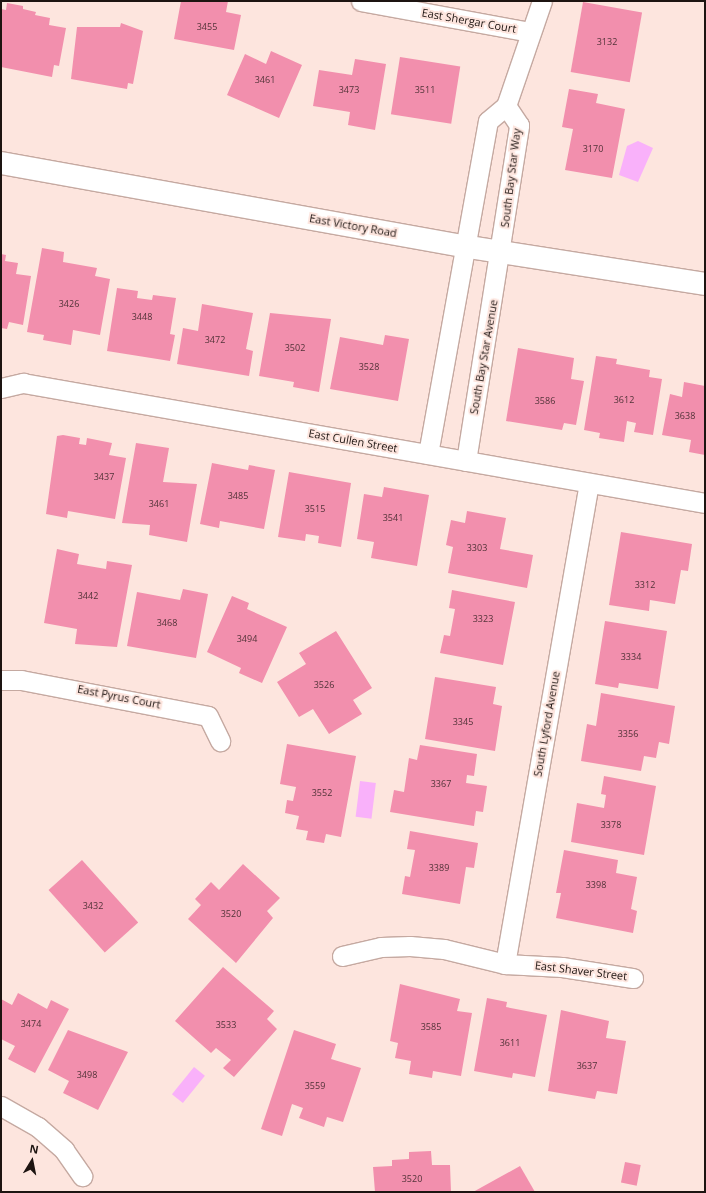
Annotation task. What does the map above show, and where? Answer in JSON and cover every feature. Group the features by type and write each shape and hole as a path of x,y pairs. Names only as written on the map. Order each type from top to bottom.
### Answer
{"main road":[{"name":"East Victory Road","path":"1,163 502,253 705,284"}],"street":[{"name":"East Shergar Court","path":"361,1 530,32"},
{"path":"428,454 463,246 488,122 506,106 530,32 542,1"},
{"name":"South Bay Star Way","path":"502,253 520,126 506,106"},
{"name":"South Bay Star Avenue","path":"466,461 502,253"},
{"name":"East Cullen Street","path":"1,388 23,383 705,503"},
{"name":"South Lyford Avenue","path":"505,964 589,483"},
{"name":"East Pyrus Court","path":"1,680 21,680 208,716 220,741"},
{"name":"East Shaver Street","path":"342,956 381,947 410,946 444,949 505,964 562,967 633,978"},
{"path":"1,1106 38,1127 64,1150 82,1176"}],"shaded area":[{"path":"638,141 653,148 638,182 619,175 627,146"},
{"path":"360,781 376,783 371,819 356,817"},
{"path":"194,1067 205,1076 183,1103 172,1094"}],"building":[{"path":"181,1 228,1 226,12 241,15 234,50 174,39"},
{"path":"583,2 642,12 630,82 571,72"},
{"path":"7,3 23,6 23,9 36,12 35,15 50,18 49,25 66,28 59,66 54,65 52,77 1,67 1,9 6,10"},
{"path":"121,23 143,31 133,84 128,83 127,89 71,79 77,27 120,27"},
{"path":"271,51 302,65 279,118 227,95 245,54 266,64"},
{"path":"400,57 460,67 451,124 391,114"},
{"path":"355,59 386,64 375,130 348,125 350,112 313,106 319,70 352,75"},
{"path":"569,89 598,94 596,103 625,109 612,178 565,170 573,129 562,127"},
{"path":"42,248 64,252 63,262 97,268 95,276 110,279 100,335 73,330 71,345 43,340 44,335 27,332"},
{"path":"1,254 6,255 5,261 18,263 16,274 31,276 23,325 9,322 7,329 1,328"},
{"path":"117,288 138,291 137,298 152,300 153,295 176,298 170,334 175,335 170,361 107,351"},
{"path":"202,304 253,313 246,349 253,351 249,376 177,364 183,328 198,331"},
{"path":"270,313 331,319 319,392 293,387 294,382 259,376"},
{"path":"385,335 409,339 398,401 330,389 340,337 383,345"},
{"path":"518,348 574,358 571,379 584,381 576,425 564,423 562,430 506,421"},
{"path":"596,356 617,359 616,364 650,370 649,377 662,379 653,435 634,432 636,423 627,421 624,442 599,438 600,433 584,430"},
{"path":"684,382 705,386 705,455 689,452 691,440 662,435 670,394 682,397"},
{"path":"63,435 80,438 79,444 86,445 87,438 112,443 109,455 126,458 115,519 68,511 67,518 46,514 57,436"},
{"path":"136,443 169,448 163,482 197,484 187,542 149,535 150,525 122,523"},
{"path":"212,463 248,470 249,465 275,470 264,529 220,521 219,528 200,524"},
{"path":"289,472 351,483 341,547 318,543 319,536 306,534 305,541 278,537"},
{"path":"384,487 429,495 417,566 371,558 374,542 357,539 364,494 382,497"},
{"path":"467,511 506,518 500,549 533,555 527,588 448,573 453,547 446,545 451,520 465,523"},
{"path":"621,532 692,544 688,571 681,570 675,604 650,600 649,611 609,605"},
{"path":"57,549 79,554 77,564 106,569 107,561 132,565 117,647 75,644 77,629 44,623"},
{"path":"183,589 208,594 196,658 127,646 137,592 180,600"},
{"path":"452,590 515,602 503,665 440,653 444,635 450,636 455,609 449,608"},
{"path":"232,596 249,603 247,609 287,627 262,683 239,673 241,668 207,652"},
{"path":"605,621 667,631 658,689 619,683 618,688 595,684"},
{"path":"336,631 372,688 353,700 362,714 329,734 313,709 299,717 277,682 306,664 299,653"},
{"path":"435,677 496,687 493,704 502,706 495,751 425,739"},
{"path":"601,693 675,706 669,744 659,742 656,758 644,756 641,771 581,761 587,724 596,726"},
{"path":"287,744 356,756 341,837 326,834 324,843 306,840 308,831 296,829 299,816 285,813 287,800 293,801 296,787 280,784"},
{"path":"420,745 477,754 474,776 467,775 466,783 487,786 483,812 476,811 474,826 390,812 394,790 404,792 409,758 417,760"},
{"path":"604,776 656,786 644,855 571,842 577,803 604,808 606,795 601,794"},
{"path":"410,831 478,843 474,868 466,867 460,904 402,894 405,876 410,877 415,850 407,849"},
{"path":"564,850 618,860 616,873 637,877 631,909 637,911 633,933 556,918 561,893 556,893"},
{"path":"82,860 138,922 105,953 49,890"},
{"path":"243,864 280,898 267,911 273,918 236,963 188,919 201,905 195,899 211,882 219,890"},
{"path":"223,967 274,1011 267,1019 277,1029 234,1077 223,1068 231,1060 216,1048 211,1053 175,1021"},
{"path":"400,984 460,999 457,1011 472,1013 461,1076 433,1071 432,1078 409,1074 411,1061 395,1058 398,1043 390,1041"},
{"path":"18,993 47,1009 51,1000 69,1009 35,1073 8,1059 15,1046 1,1039 1,999 12,1005"},
{"path":"487,998 507,1002 506,1007 547,1015 535,1077 513,1073 512,1078 474,1071"},
{"path":"561,1010 609,1021 606,1038 626,1041 617,1094 597,1091 595,1099 548,1091"},
{"path":"68,1030 128,1052 98,1110 63,1093 69,1081 48,1070"},
{"path":"294,1030 336,1044 331,1059 361,1068 343,1122 327,1117 324,1127 299,1118 303,1108 292,1104 282,1136 261,1129"},
{"path":"431,1151 432,1165 450,1165 451,1192 375,1192 373,1167 392,1166 392,1160 409,1159 409,1152"},
{"path":"625,1162 641,1165 637,1186 621,1183"},
{"path":"520,1166 535,1192 473,1192"}]}
